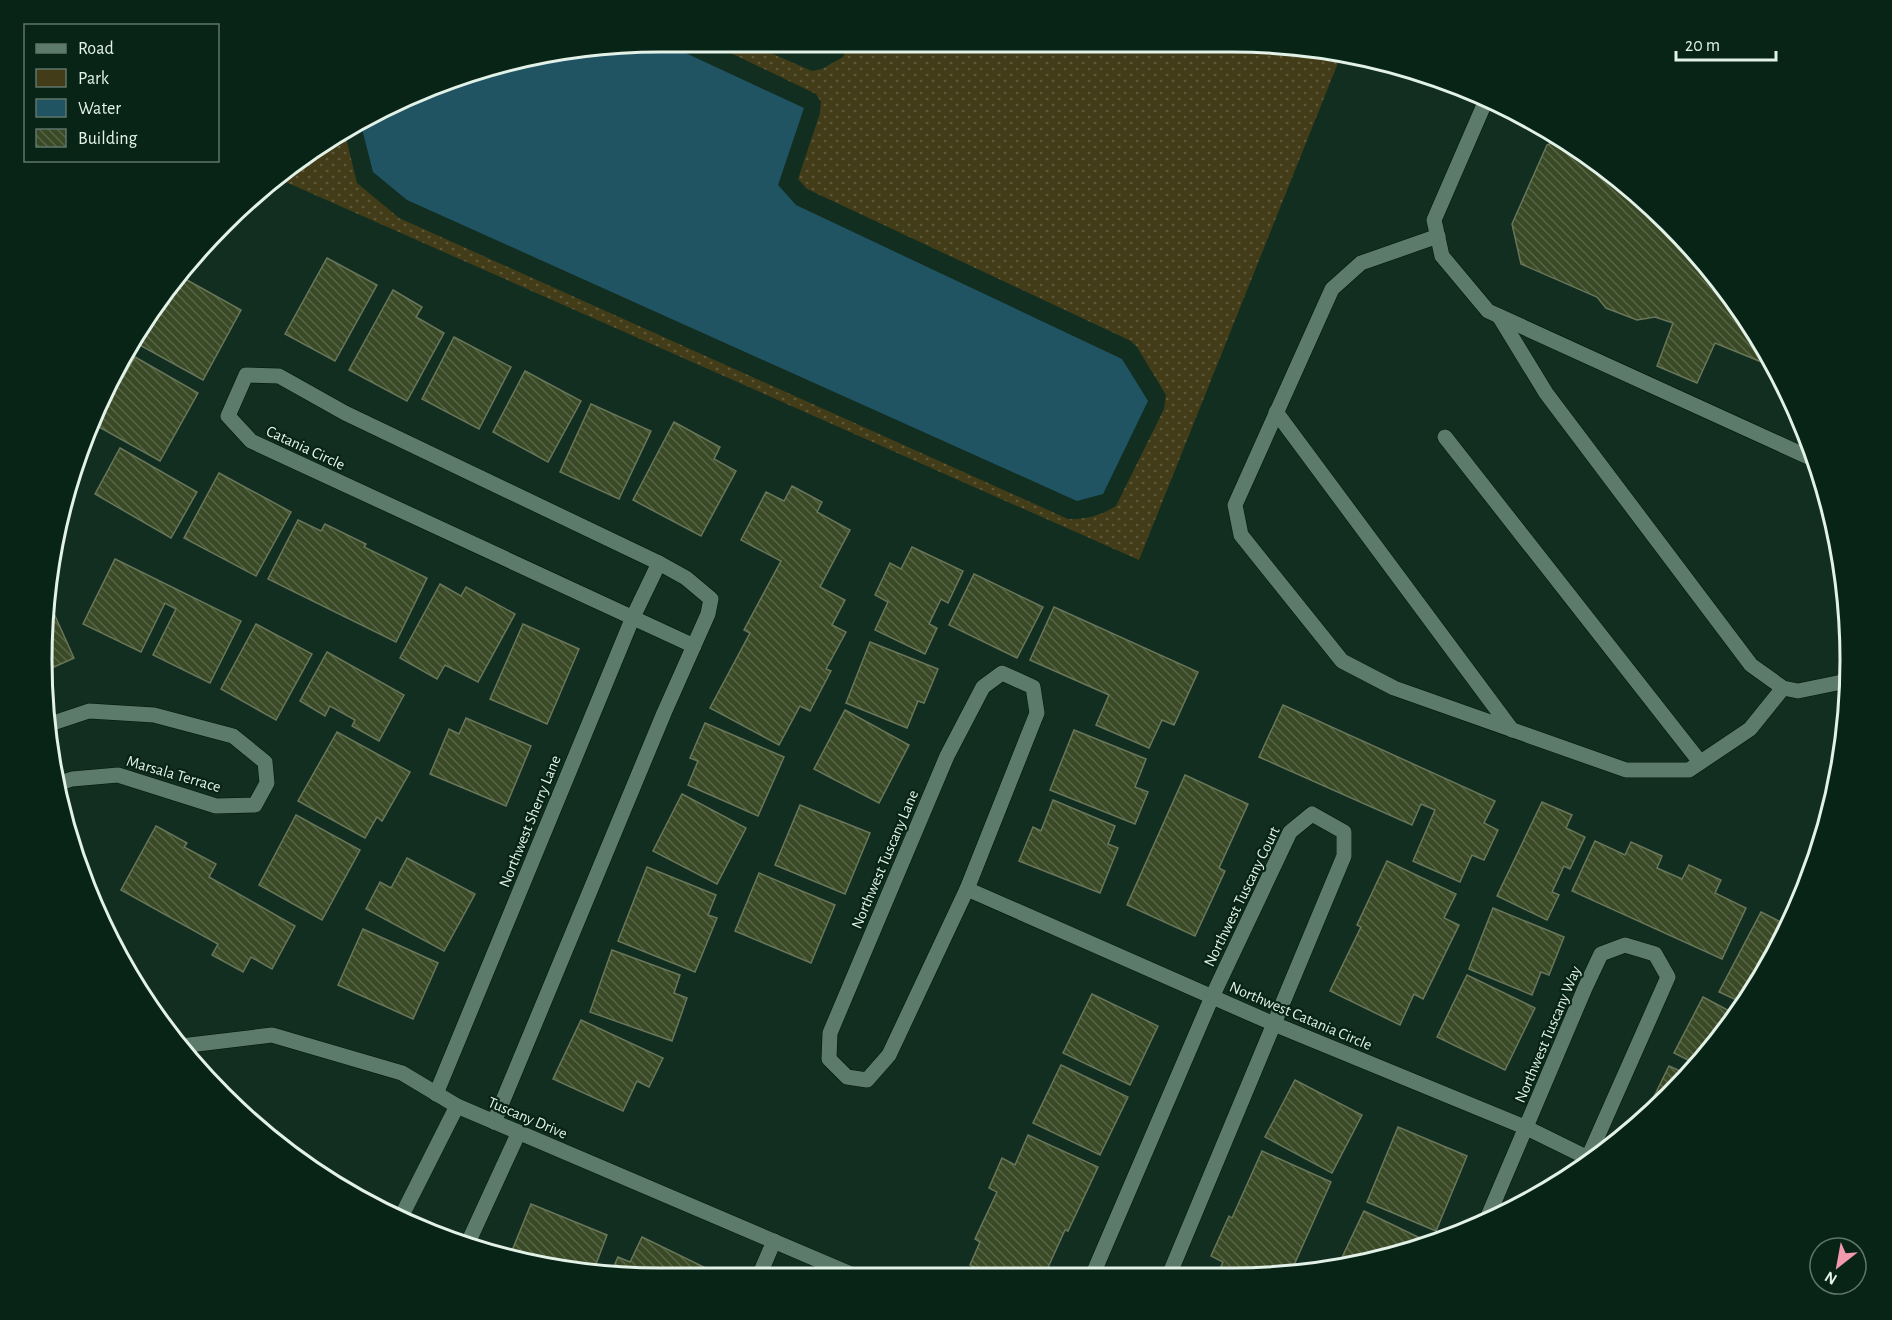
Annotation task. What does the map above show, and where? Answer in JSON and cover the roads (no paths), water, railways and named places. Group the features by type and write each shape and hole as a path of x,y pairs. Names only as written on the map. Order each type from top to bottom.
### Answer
{"street":[{"path":"1483,107 1434,220 1442,256 1488,311 1803,455"},
{"path":"1437,236 1361,263 1332,289 1235,505 1241,535 1342,661 1394,688 1626,770 1689,770 1750,729 1783,688"},
{"path":"1499,316 1546,393 1751,665 1783,688 1798,691 1839,683"},
{"name":"Catania Circle","path":"246,375 279,376 345,413 659,563 686,578 711,599 708,614 694,646 251,441 228,416 246,375"},
{"path":"1276,412 1512,730"},
{"path":"1445,437 1700,762"},
{"name":"Northwest Sherry Lane","path":"436,1094 633,617 659,563"},
{"path":"494,1122 659,724 694,646"},
{"name":"Northwest Tuscany Lane","path":"1002,673 1033,687 1037,714 967,889 889,1054 867,1080 847,1077 829,1059 830,1033 947,756 983,687 1002,673"},
{"name":"Marsala Terrace","path":"56,722 89,711 154,715 232,736 265,762 267,783 255,806 216,806 118,775 65,781"},
{"name":"Northwest Tuscany Court","path":"1096,1268 1212,997 1290,832 1312,814 1344,832 1344,856 1173,1268"},
{"name":"Northwest Catania Circle","path":"967,889 1275,1024 1527,1128 1582,1156"},
{"name":"Northwest Tuscany Way","path":"1491,1209 1601,954 1625,945 1655,954 1668,977 1591,1150"},
{"name":"Tuscany Drive","path":"190,1045 272,1035 402,1073 457,1106 774,1241 824,1268"},
{"path":"405,1211 457,1106"},
{"path":"471,1237 519,1132"},
{"path":"762,1268 774,1241"}],"water":[{"path":"684,52 804,108 778,185 796,205 1122,359 1148,401 1103,494 1077,501 407,200 373,172 362,131 428,99 503,73 541,64 620,54"}]}
